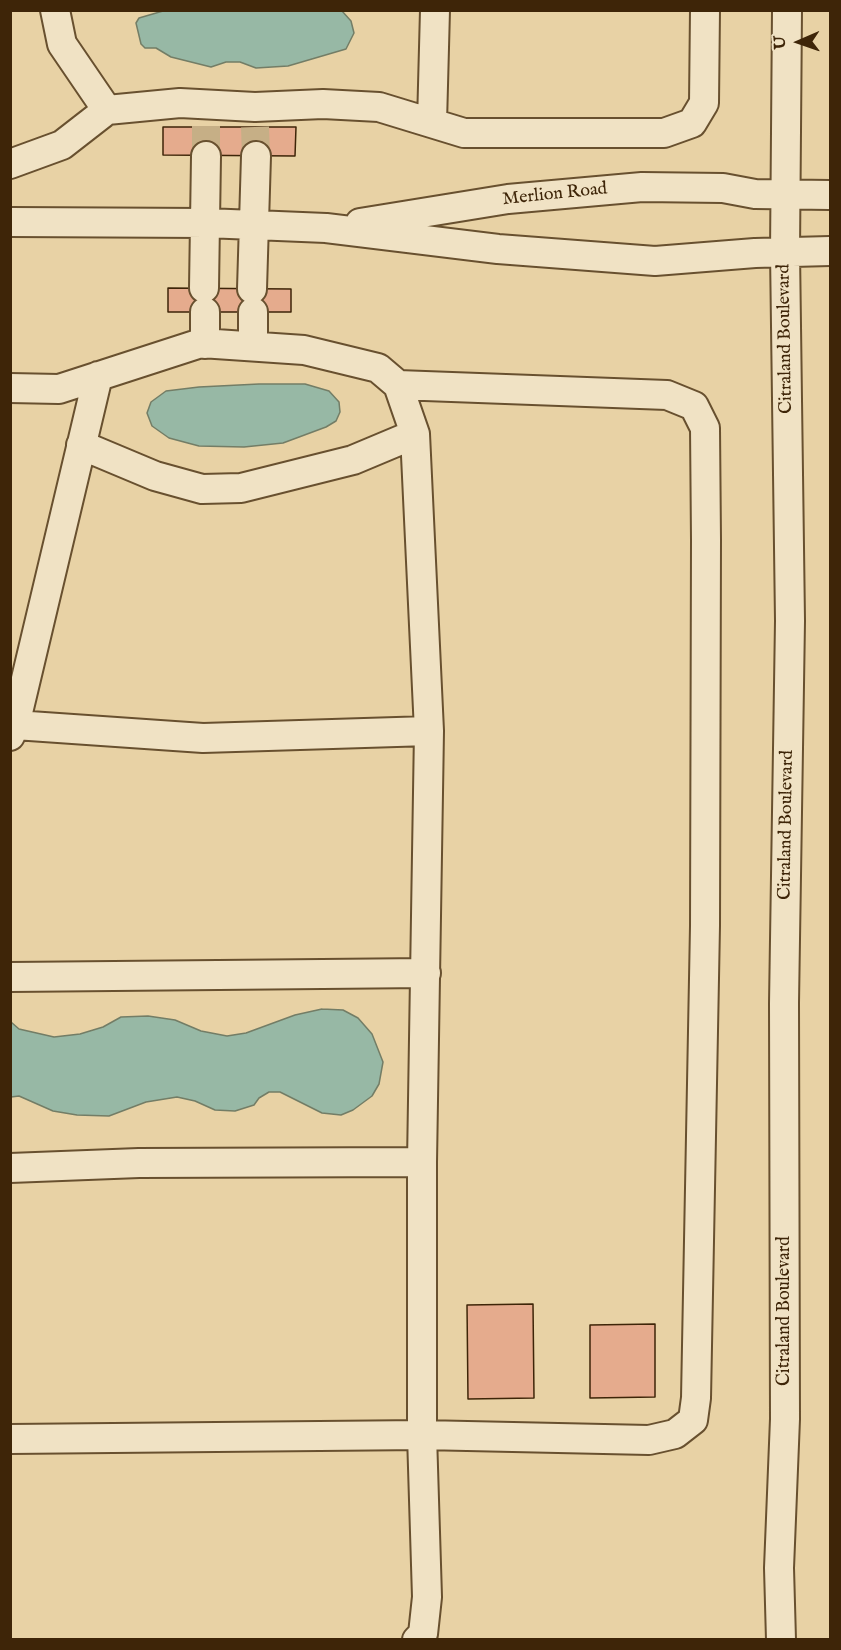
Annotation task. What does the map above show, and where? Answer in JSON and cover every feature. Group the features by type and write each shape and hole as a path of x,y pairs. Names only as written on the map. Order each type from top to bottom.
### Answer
{"street":[{"path":"55,10 62,44 107,110"},
{"path":"432,123 435,10"},
{"path":"10,164 62,145 107,110 180,103 206,115 255,117 323,104 379,107 464,133 664,133 692,123 704,103 705,10"},
{"name":"Citraland Boulevard","path":"781,1640 780,1568 785,1419 784,1003 790,621 785,252 787,10"},
{"path":"205,344 206,156"},
{"path":"253,345 256,156"},
{"name":"Merlion Road","path":"326,228 508,199 642,186 723,188 755,194 831,195"},
{"name":"Merlion Road","path":"10,222 206,223 326,228 498,249 655,261 831,251"},
{"path":"10,388 59,389 201,343 304,350 378,368 398,385 416,434 429,731 422,1162 422,1435 427,1596 423,1634 417,1640"},
{"path":"98,376 13,731 203,738 429,731"},
{"path":"10,1439 422,1435 649,1440 675,1434 693,1420 696,1386 705,926 705,428 694,406 667,395 398,385"},
{"path":"81,445 155,476 202,489 241,488 353,459 416,434"},
{"path":"10,977 426,972"},
{"path":"10,1168 139,1163 422,1162"}],"shaded area":[{"path":"163,11 342,11 351,21 354,33 346,49 288,66 256,68 240,62 226,62 211,67 171,57 156,48 145,48 141,44 136,23 139,18"},
{"path":"259,384 305,384 329,391 339,402 340,412 336,421 326,427 283,443 244,447 199,446 169,438 152,426 147,413 151,402 166,391"},
{"path":"322,1009 343,1010 358,1018 372,1034 383,1062 379,1084 372,1096 353,1110 341,1115 322,1113 280,1092 269,1092 259,1098 254,1105 235,1111 215,1110 195,1101 177,1097 146,1102 109,1116 77,1115 53,1111 19,1096 11,1097 11,1022 19,1029 54,1037 80,1034 103,1027 121,1017 148,1016 175,1020 201,1031 227,1036 246,1033 295,1015"}],"building":[{"path":"163,127 296,127 295,156 163,155"},
{"path":"168,288 291,289 291,312 168,312"},
{"path":"533,1304 534,1398 468,1399 467,1305"},
{"path":"655,1324 655,1397 590,1398 590,1325"}],"tunnel":[{"path":"206,126 206,156"},
{"path":"255,127 256,156"}]}
